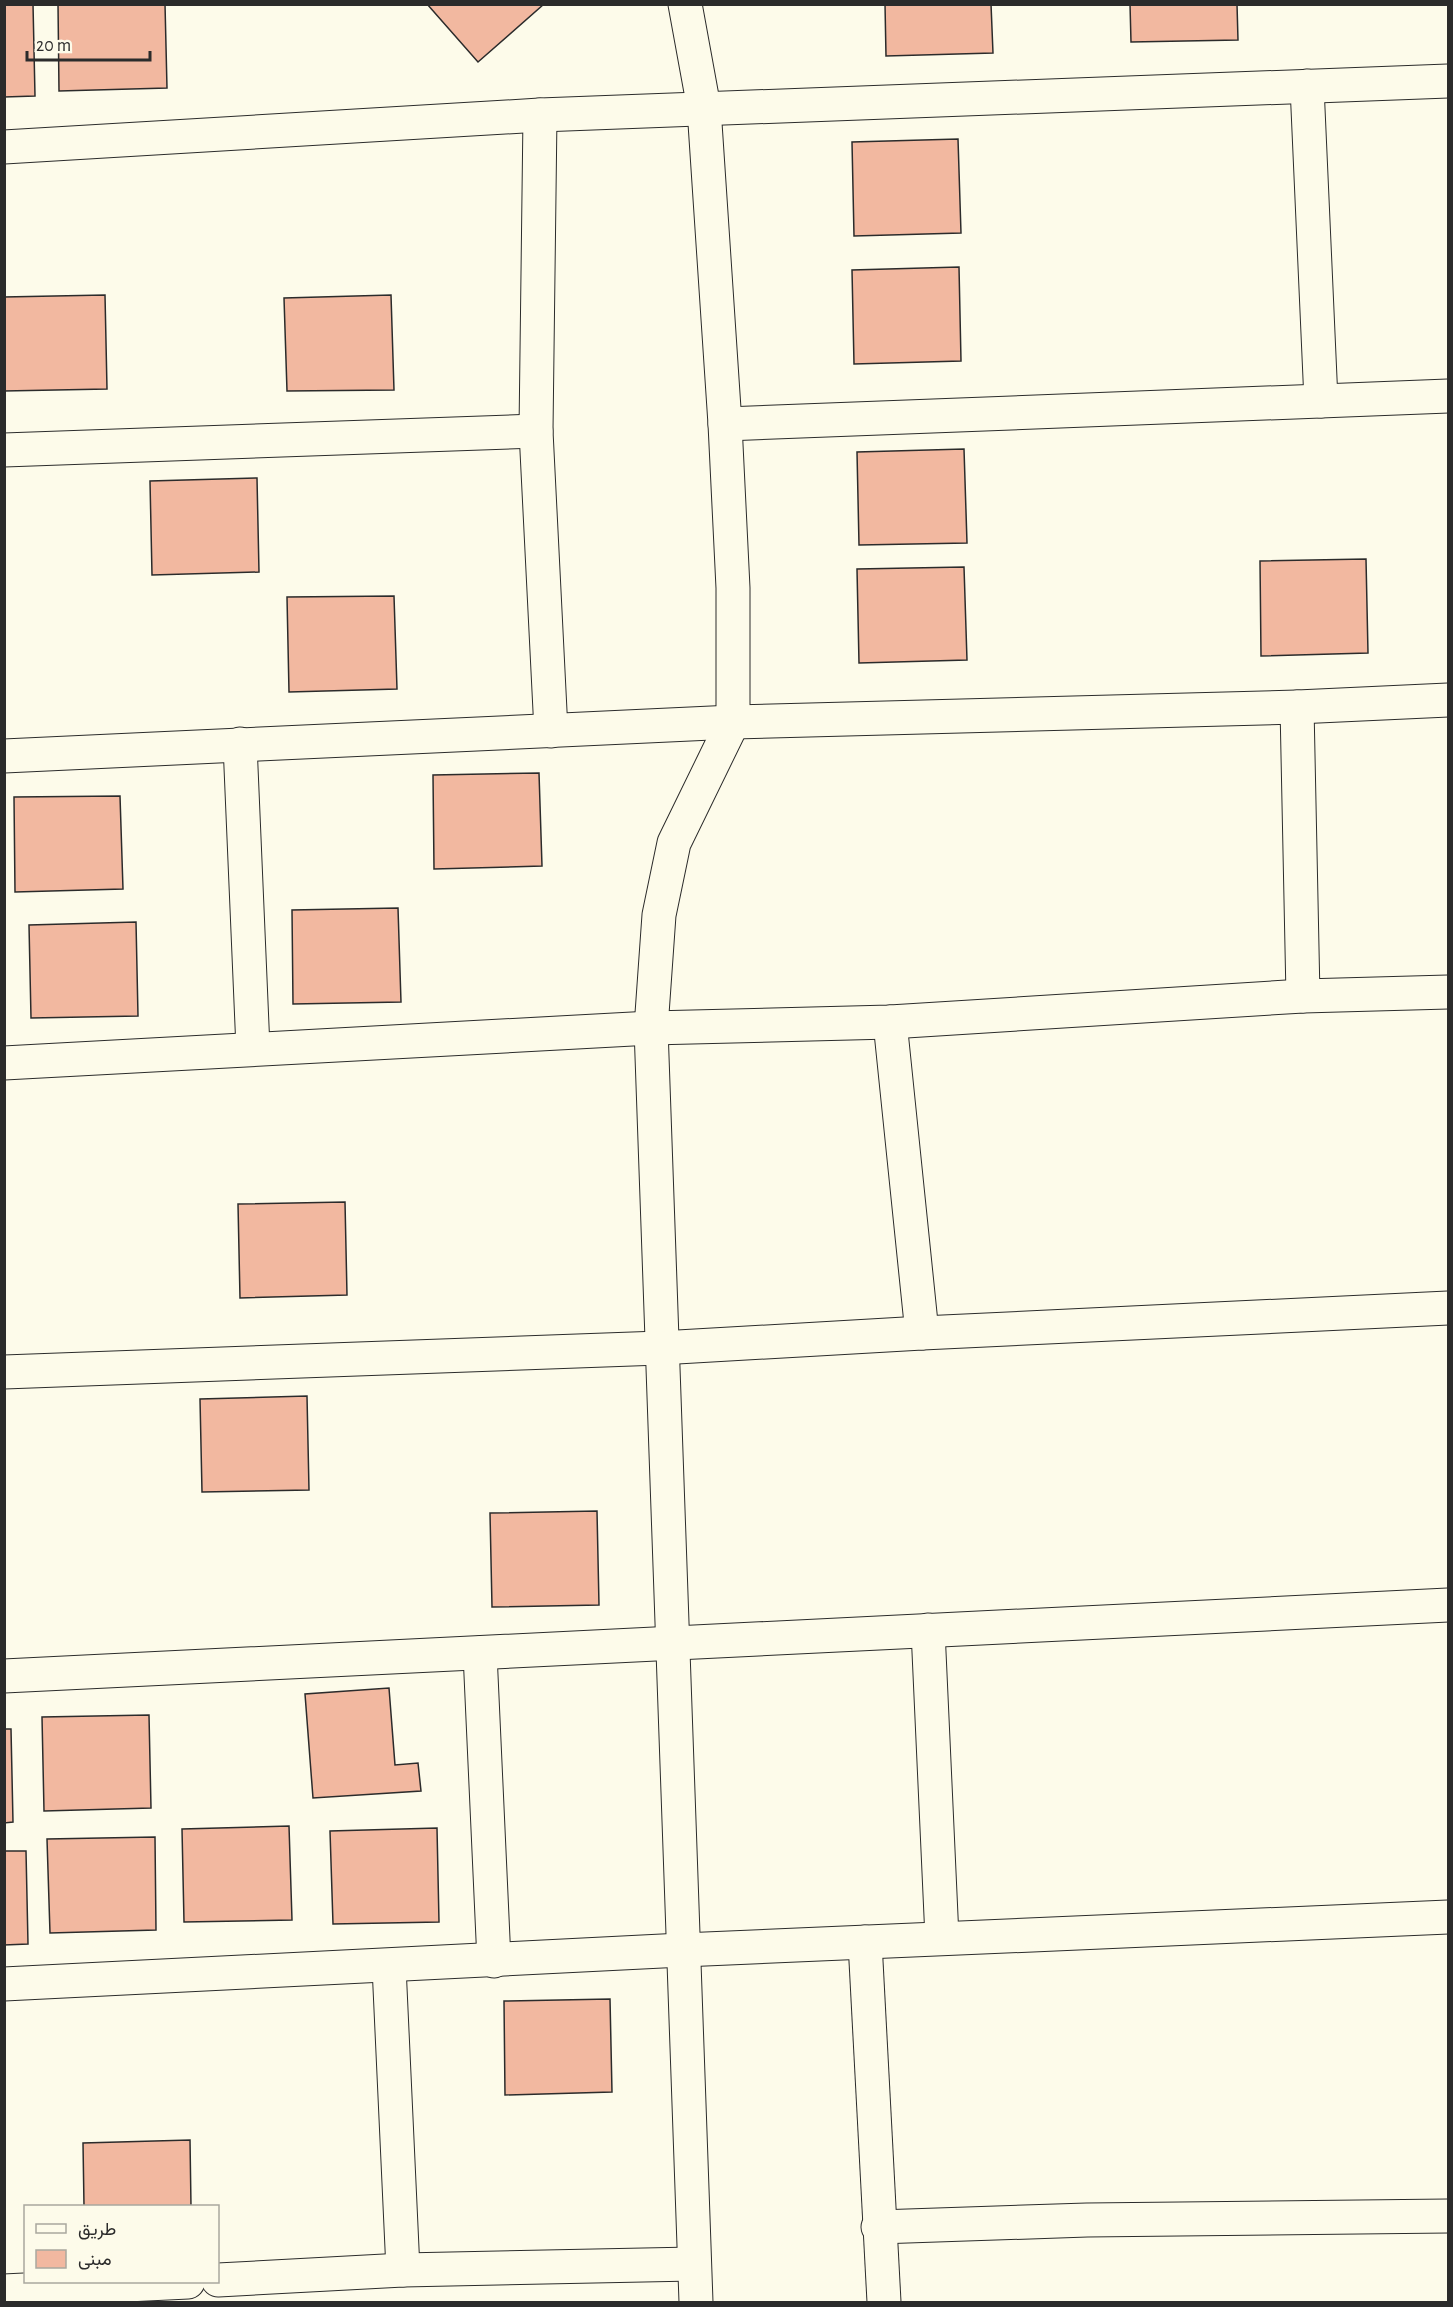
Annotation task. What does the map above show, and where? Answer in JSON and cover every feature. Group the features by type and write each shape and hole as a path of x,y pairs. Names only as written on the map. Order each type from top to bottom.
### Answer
{"street":[{"path":"685,4 704,108 725,424 733,588 733,722 674,843 659,915 651,1028 660,1348 696,2302"},
{"path":"4,147 540,115 1449,81"},
{"path":"1307,86 1321,401"},
{"path":"540,115 536,431 551,731"},
{"path":"725,424 1449,396"},
{"path":"4,450 536,431"},
{"path":"4,756 733,722 1298,707 1449,700"},
{"path":"1298,707 1303,996"},
{"path":"240,744 253,1049"},
{"path":"4,1063 651,1028 890,1022 1303,996 1449,992"},
{"path":"890,1022 922,1333"},
{"path":"4,1372 660,1348 1449,1308"},
{"path":"4,1676 1449,1605"},
{"path":"928,1629 942,1938"},
{"path":"480,1653 494,1961"},
{"path":"4,1984 682,1950 1449,1917"},
{"path":"865,1942 878,2227 884,2302"},
{"path":"389,1966 404,2270"},
{"path":"878,2227 1087,2220 1449,2216"},
{"path":"219,2280 404,2270 693,2264"},
{"path":"4,2291 168,2283"}],"building":[{"path":"4,4 33,4 35,96 4,97"},
{"path":"58,4 165,4 167,88 59,91"},
{"path":"427,4 544,4 478,62"},
{"path":"885,4 991,4 993,53 886,56"},
{"path":"1130,4 1237,4 1238,40 1131,42"},
{"path":"958,139 961,233 854,236 852,142"},
{"path":"959,267 961,361 854,364 852,270"},
{"path":"105,295 107,389 4,391 4,297"},
{"path":"391,295 394,390 287,391 284,298"},
{"path":"964,449 967,543 859,545 857,452"},
{"path":"257,478 259,572 152,575 150,481"},
{"path":"1366,559 1368,653 1261,656 1260,561"},
{"path":"964,567 967,660 859,663 857,569"},
{"path":"394,596 397,689 289,692 287,597"},
{"path":"539,773 542,866 434,869 433,775"},
{"path":"120,796 123,889 15,892 14,797"},
{"path":"398,908 401,1002 293,1004 292,910"},
{"path":"136,922 138,1016 31,1018 29,925"},
{"path":"345,1202 347,1295 240,1298 238,1204"},
{"path":"307,1396 309,1490 202,1492 200,1399"},
{"path":"597,1511 599,1605 492,1607 490,1513"},
{"path":"389,1688 395,1765 418,1763 421,1791 313,1798 305,1694"},
{"path":"149,1715 151,1808 44,1811 42,1717"},
{"path":"4,1729 11,1729 13,1822 4,1823"},
{"path":"289,1826 292,1920 184,1922 182,1829"},
{"path":"437,1828 439,1922 333,1924 330,1831"},
{"path":"155,1837 156,1930 50,1933 47,1839"},
{"path":"4,1851 26,1851 28,1944 4,1945"},
{"path":"610,1999 612,2092 505,2095 504,2001"},
{"path":"190,2140 191,2205 84,2205 83,2143"}]}
